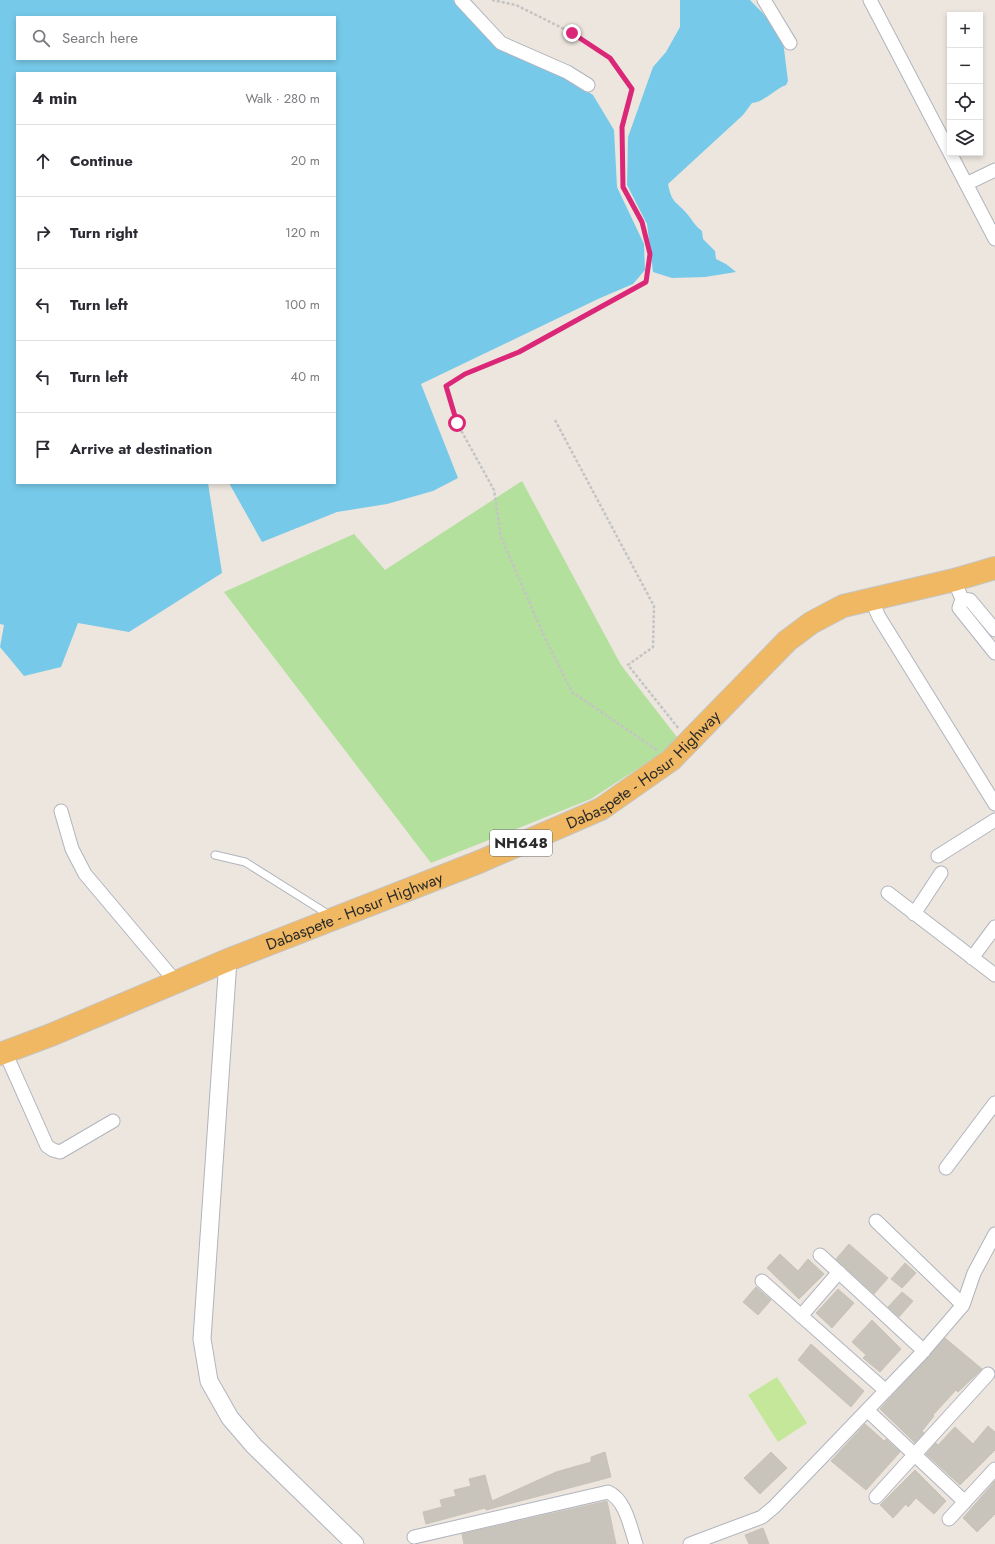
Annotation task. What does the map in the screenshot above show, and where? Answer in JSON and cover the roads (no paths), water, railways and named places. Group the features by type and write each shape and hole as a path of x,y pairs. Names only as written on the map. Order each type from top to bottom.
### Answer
{"highway":[{"name":"Dabaspete - Hosur Highway","path":"2,1053 51,1035 228,960 479,862 601,809 671,760 787,641 811,624 843,606 871,599 958,589 995,568"}],"street":[{"path":"461,0 501,43 567,72 588,85"},
{"path":"764,0 790,43"},
{"path":"870,0 947,147"},
{"path":"952,156 995,239"},
{"path":"966,184 995,170"},
{"path":"958,589 970,600 995,630"},
{"path":"958,589 959,608 995,653"},
{"path":"871,599 879,618 995,804"},
{"path":"61,811 72,848 85,874 176,982"},
{"path":"938,856 995,820"},
{"path":"914,914 941,873"},
{"path":"888,893 995,975"},
{"path":"972,958 995,927"},
{"path":"228,960 202,1339 209,1381 230,1418 254,1446 355,1544"},
{"path":"2,1053 47,1146 53,1150 60,1152 113,1120"},
{"path":"946,1168 995,1103"},
{"path":"876,1221 963,1305"},
{"path":"696,1543 762,1517 774,1507 924,1351 963,1305 974,1273 995,1234"},
{"path":"820,1255 924,1351"},
{"path":"801,1316 839,1272"},
{"path":"762,1281 886,1391"},
{"path":"876,1497 988,1374"},
{"path":"867,1410 965,1502"},
{"path":"950,1519 995,1469"},
{"path":"414,1537 608,1492 614,1495 623,1506 636,1544"}],"lane":[{"path":"215,855 245,862 334,919"}],"water":[{"path":"0,0 453,0 496,48 557,72 593,95 614,130 617,187 644,244 645,270 633,284 598,299 421,384 458,478 433,491 387,504 337,512 262,542 230,484 336,484 336,72 16,72 16,484 208,484 222,573 129,632 78,623 61,667 24,676 0,647 4,625 0,624"},
{"path":"680,0 750,0 773,24 783,41 788,81 786,85 765,98 752,103 743,115 668,184 671,196 702,231 703,239 715,251 716,259 726,264 736,272 705,277 672,278 653,272 647,224 627,185 628,137 653,67 666,52 680,27"}]}
